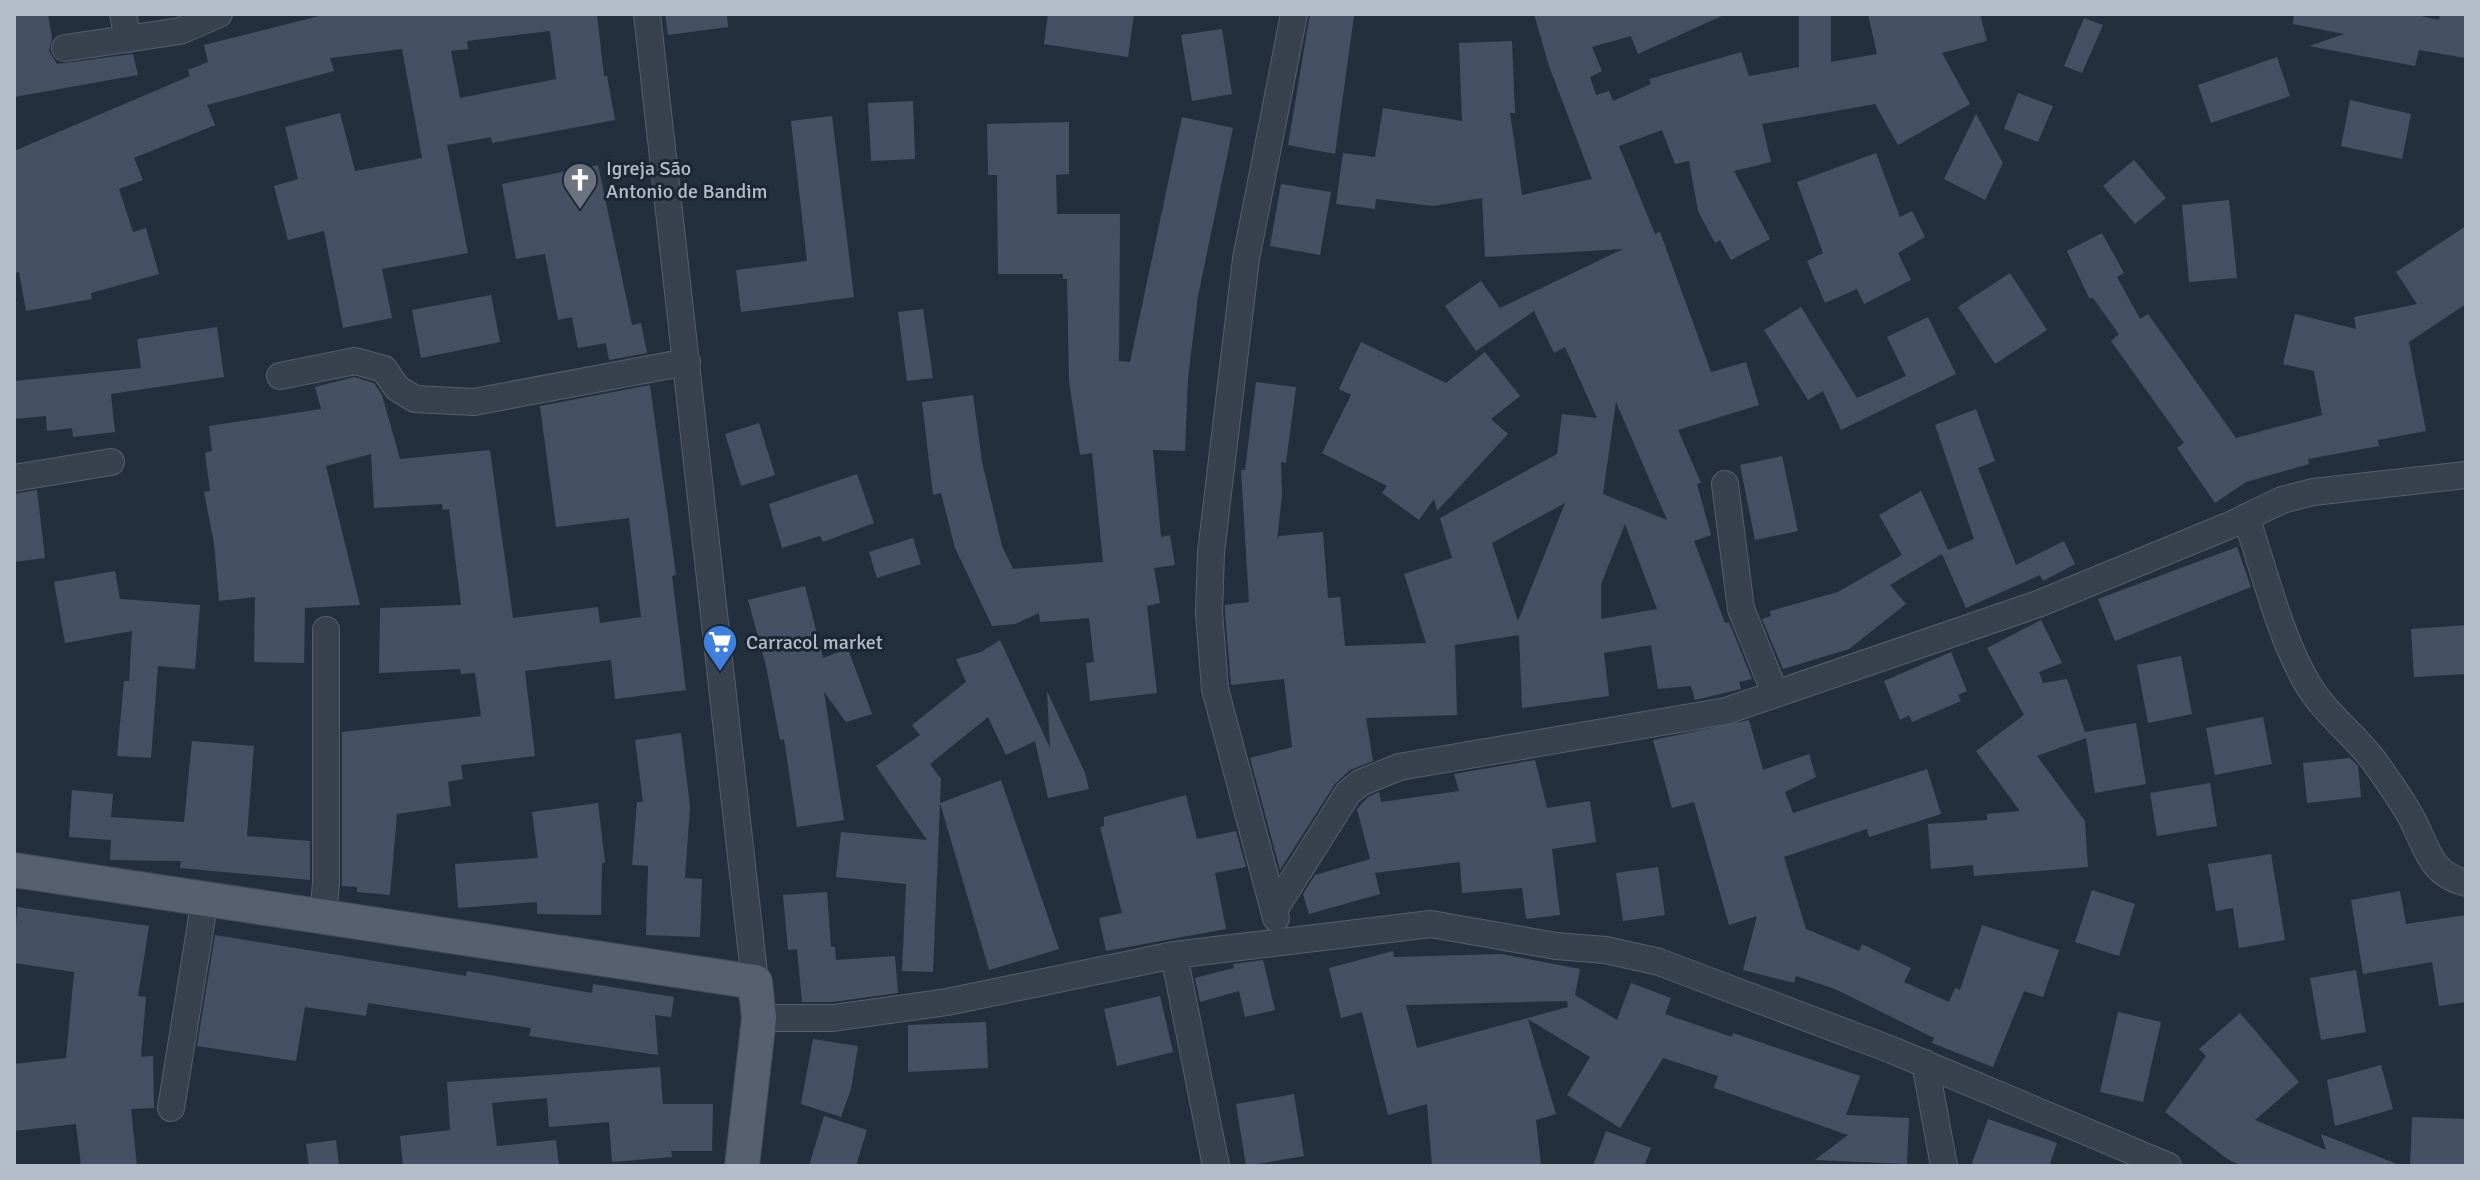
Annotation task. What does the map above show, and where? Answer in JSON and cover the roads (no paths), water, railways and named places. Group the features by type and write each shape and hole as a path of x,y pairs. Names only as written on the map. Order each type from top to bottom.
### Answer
{"main road":[{"path":"14,870 755,982 759,1018 742,1166"}],"street":[{"path":"65,48 125,27 180,31 219,14"},
{"path":"647,14 755,982"},
{"path":"1281,941 1215,689 1209,613 1211,552 1246,259 1294,14"},
{"path":"280,376 355,361 384,369 397,388 415,399 474,402 687,362"},
{"path":"14,478 111,462"},
{"path":"1274,910 1338,806 1360,783 1399,767 1676,722 1726,711 2038,604 2282,500 2313,492 2466,475"},
{"path":"1725,484 1741,609 1775,693"},
{"path":"2246,517 2285,637 2307,683 2330,717 2355,739 2388,780 2415,824 2430,861 2447,878 2466,883"},
{"path":"323,917 326,883 326,630"},
{"path":"171,1108 205,899"},
{"path":"759,1018 833,1018 947,1002 1174,955 1431,924 1556,946 1606,950 1659,962 1925,1063 2168,1166"},
{"path":"1174,955 1216,1166"},
{"path":"1925,1063 1944,1166"}],"place":[{"name":"Igreja São Antonio de Bandim","path":"580,211"},
{"name":"Carracol market","path":"720,673"}]}
